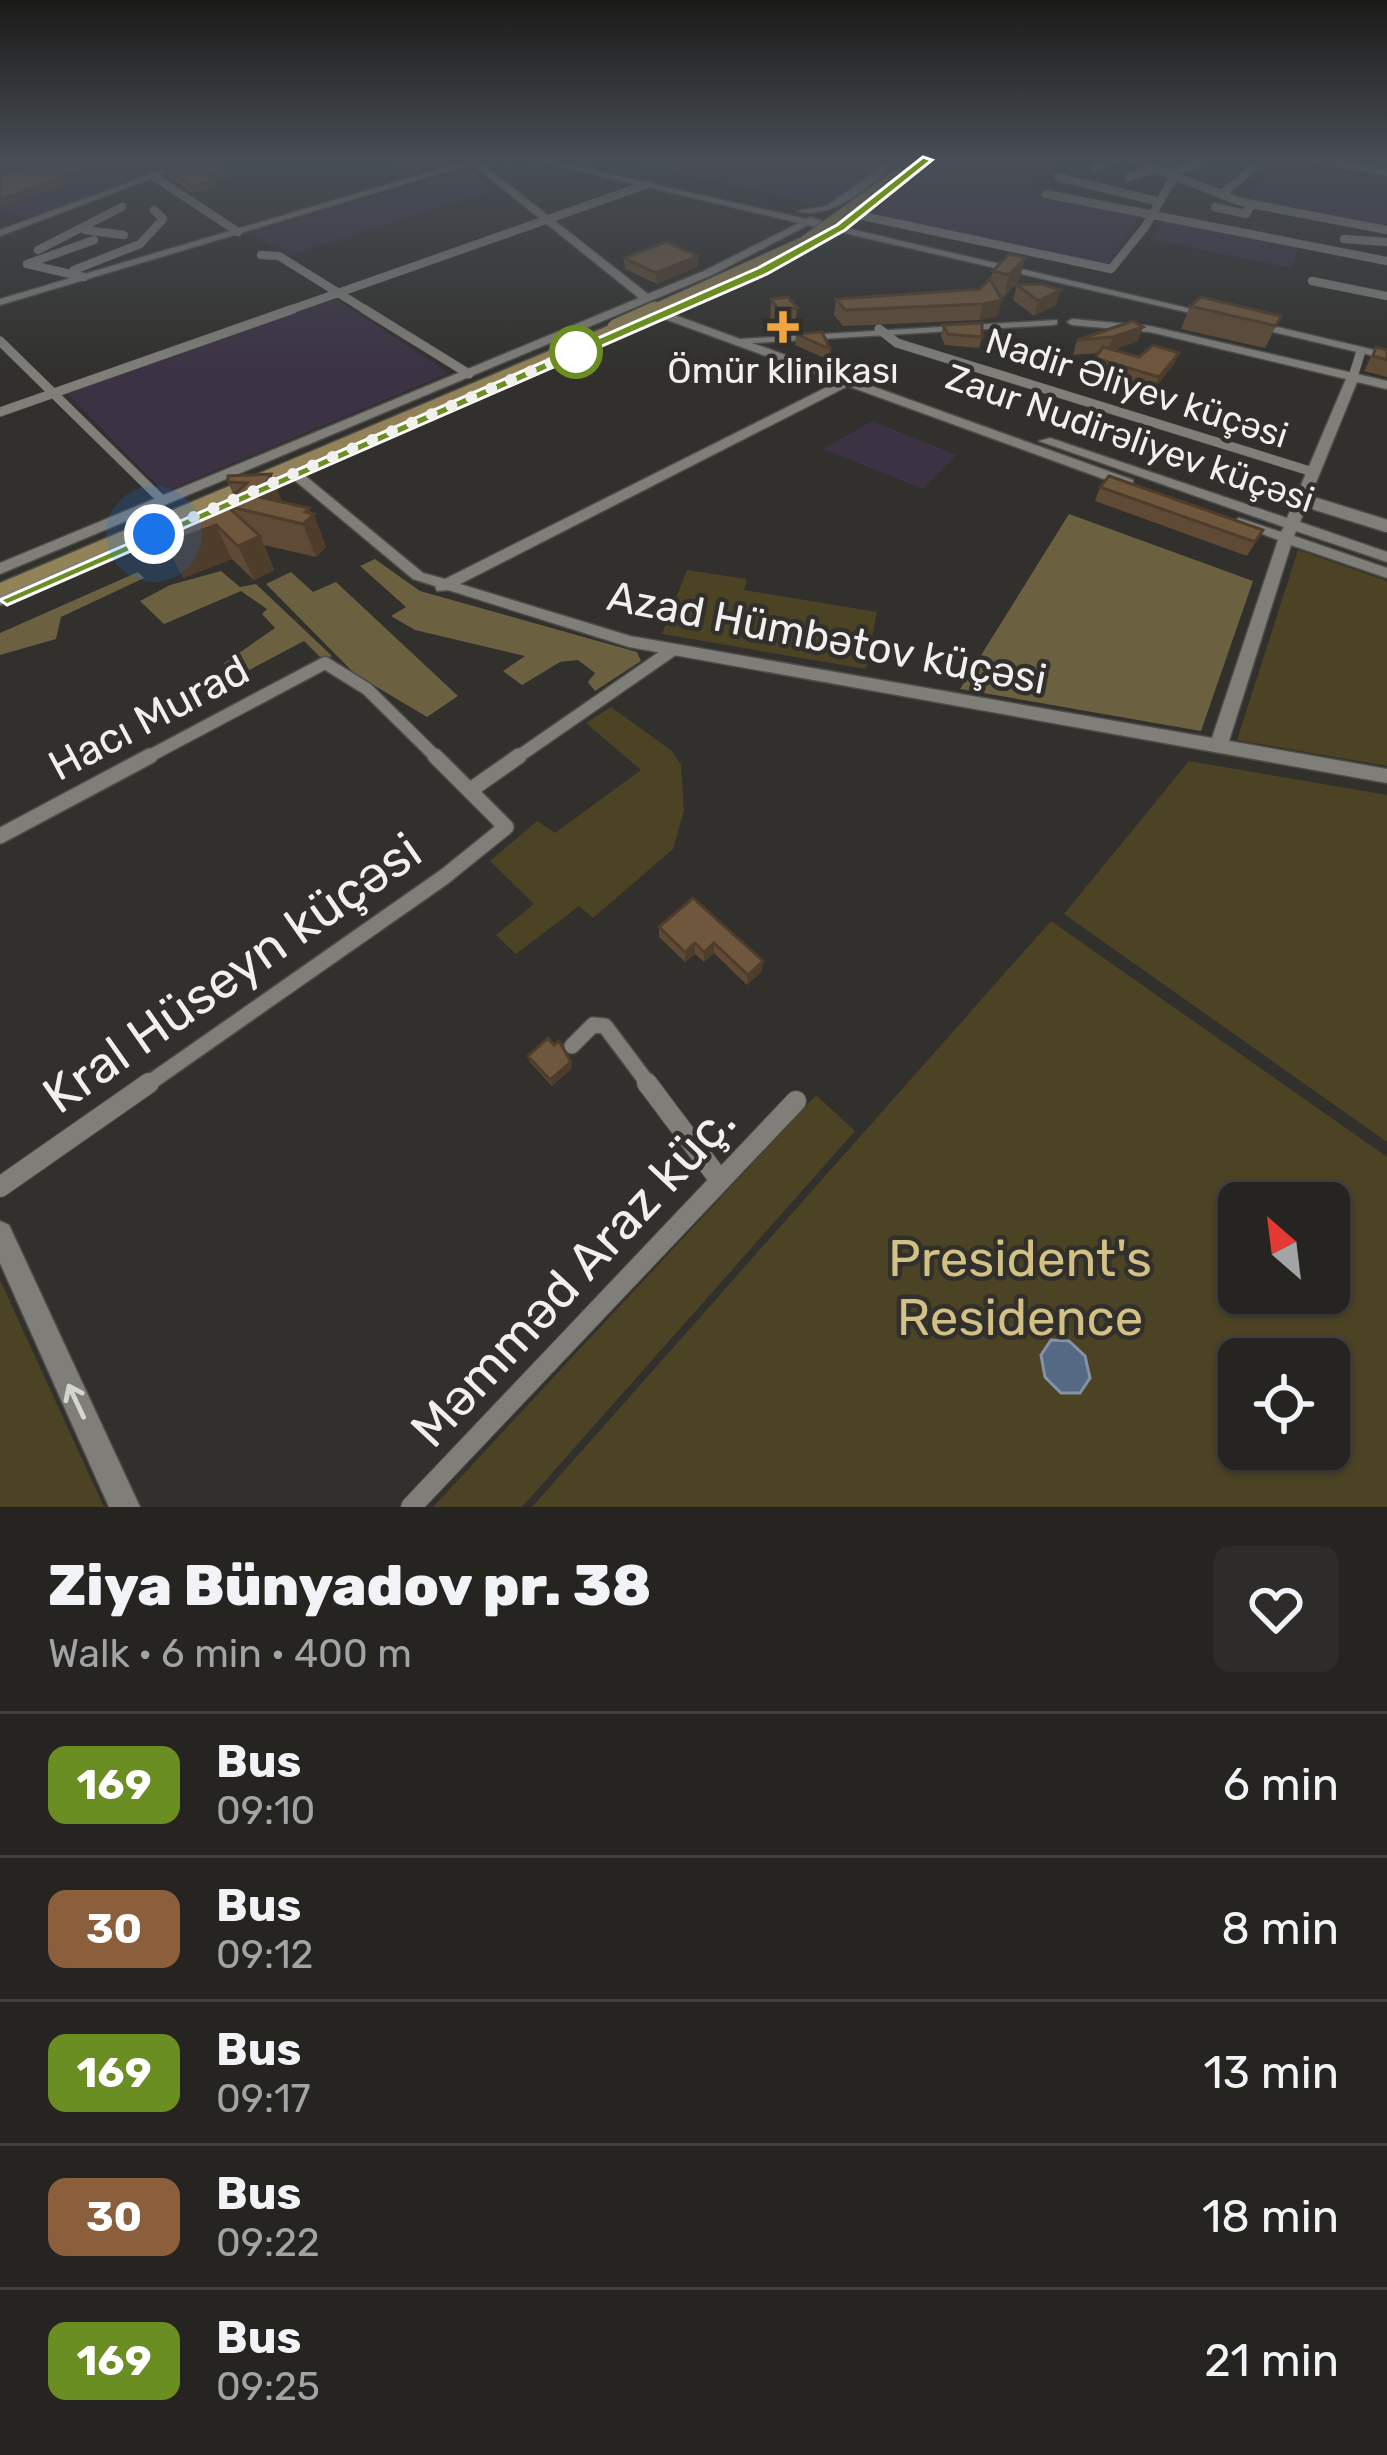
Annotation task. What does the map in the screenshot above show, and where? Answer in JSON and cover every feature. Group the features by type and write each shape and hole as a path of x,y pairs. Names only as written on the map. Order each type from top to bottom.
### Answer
{"main road":[{"path":"0,302 79,273 244,230"},
{"path":"557,230 646,299"},
{"path":"0,569 646,299 793,230"},
{"path":"0,579 586,336 803,230"},
{"path":"610,325 789,249 816,230"},
{"path":"0,600 685,305 835,230"},
{"path":"875,230 1230,313"},
{"path":"769,244 796,241 804,246 801,251"},
{"path":"1041,272 1387,352"},
{"path":"1063,320 1087,286"},
{"name":"Zaur Nudirəliyev küçəsi","path":"685,305 681,311 686,315 747,344 799,358 848,380"},
{"name":"Zaur Nudirəliyev küçəsi","path":"659,316 676,316 1288,532 1387,573"},
{"path":"1249,318 1387,352"},
{"path":"747,344 879,329 1063,320 1150,329 1387,385"},
{"path":"398,415 470,374 586,336"},
{"path":"398,415 490,388 586,336"},
{"path":"794,336 782,346 799,358"},
{"path":"1218,746 1288,532 1353,377"},
{"path":"442,587 848,380"},
{"path":"0,590 320,448"},
{"name":"Azad Hümbətov küçəsi","path":"294,472 403,566 442,587 671,651 1387,776"},
{"name":"Zaur Nudirəliyev küçəsi","path":"1288,532 1387,557"},
{"path":"0,1234 125,1507"}],"street":[{"path":"84,230 27,264 79,273 151,237 155,230"},
{"path":"88,230 124,235"},
{"path":"0,412 523,230"},
{"path":"895,230 1111,269 1139,230"},
{"path":"1229,230 1387,261"},
{"path":"1344,239 1387,242"},
{"path":"27,253 94,240"},
{"path":"261,254 279,256 470,374"},
{"path":"1352,267 1361,256"},
{"path":"1312,280 1387,296"},
{"name":"Nadir Əliyev küçəsi","path":"879,329 897,343 1313,472"},
{"path":"0,341 164,501"},
{"path":"1353,377 1360,354"},
{"path":"1303,500 1387,526"},
{"path":"472,790 671,651"},
{"name":"Hacı Murad","path":"0,836 318,664 330,664 367,689 472,790"},
{"name":"Kral Hüseyn küçəsi","path":"0,1187 496,839 506,824 472,790"},
{"path":"572,1046 593,1025 605,1026 719,1179"},
{"name":"Məmməd Araz küç.","path":"411,1507 796,1101"}],"shaded area":[{"path":"259,230 368,230 289,256 250,233"},
{"path":"936,230 1130,230 1106,267"},
{"path":"1157,230 1218,230 1299,246 1290,268 1151,239"},
{"path":"336,299 449,373 164,492 66,392"},
{"path":"872,421 957,455 923,489 823,449"},
{"path":"1069,514 1253,581 1201,731 960,689"},
{"path":"375,559 420,591 637,652 641,661 595,691 588,682 595,673 578,660 560,662 522,685 503,671 525,656 415,630 391,616 406,607 360,566"},
{"path":"221,571 240,587 256,584 332,656 323,660 304,641 242,674 223,664 275,628 262,614 267,609 241,591 164,624 140,601 170,585"},
{"path":"138,572 144,578 61,617 56,639 0,655 0,633"},
{"path":"291,572 313,592 336,582 458,696 427,717 355,674 266,584"}],"green space":[{"path":"1298,550 1387,581 1387,766 1237,740"},
{"path":"687,570 747,579 744,590 877,612 866,669 662,634"},
{"path":"611,707 672,751 681,765 684,811 673,849 593,918 579,906 516,954 496,935 534,904 490,861 537,821 555,833 641,770 586,723"},
{"path":"1189,761 1387,795 1387,1142 1064,914"},
{"name":"President's Residence","path":"1051,921 1387,1157 1387,1507 532,1507"},
{"path":"816,1095 855,1131 522,1507 433,1507"},
{"path":"0,1280 104,1507 0,1507"}],"water":[{"path":"1051,1340 1069,1341 1085,1356 1090,1378 1080,1393 1061,1393 1045,1377 1041,1355"}],"building":[{"path":"666,242 698,256 656,273 624,258"},
{"path":"1009,254 1025,258 1009,275 993,271"},
{"path":"990,279 1002,300 845,310 836,299 980,289"},
{"path":"1042,284 1060,290 1038,301 1017,285"},
{"path":"788,297 797,308 778,309 771,299"},
{"path":"1201,297 1281,316 1276,326 1190,306"},
{"path":"1133,321 1143,327 1113,337 1077,340"},
{"path":"982,323 982,337 948,334 943,325"},
{"path":"822,332 830,349 796,334"},
{"path":"1153,345 1179,353 1159,377 1095,358 1103,347 1139,357"},
{"path":"1376,347 1387,350 1387,360 1373,356"},
{"path":"271,474 259,497 309,508 305,512 314,514 303,524 227,506 260,536 238,546 216,525 166,544 161,535 224,504 247,483 228,482 228,476"},
{"path":"1109,476 1263,530 1255,542 1100,487"},
{"path":"693,898 763,961 748,975 714,943 704,952 695,943 685,952 659,927"},
{"path":"548,1038 554,1045 559,1041 571,1062 550,1080 528,1056"}],"bus line":[{"name":"169","path":"0,600 762,271 837,230"}],"place":[{"name":"Ömür klinikası","path":"783,327"}],"route":[{"path":"154,534 576,352"}]}
